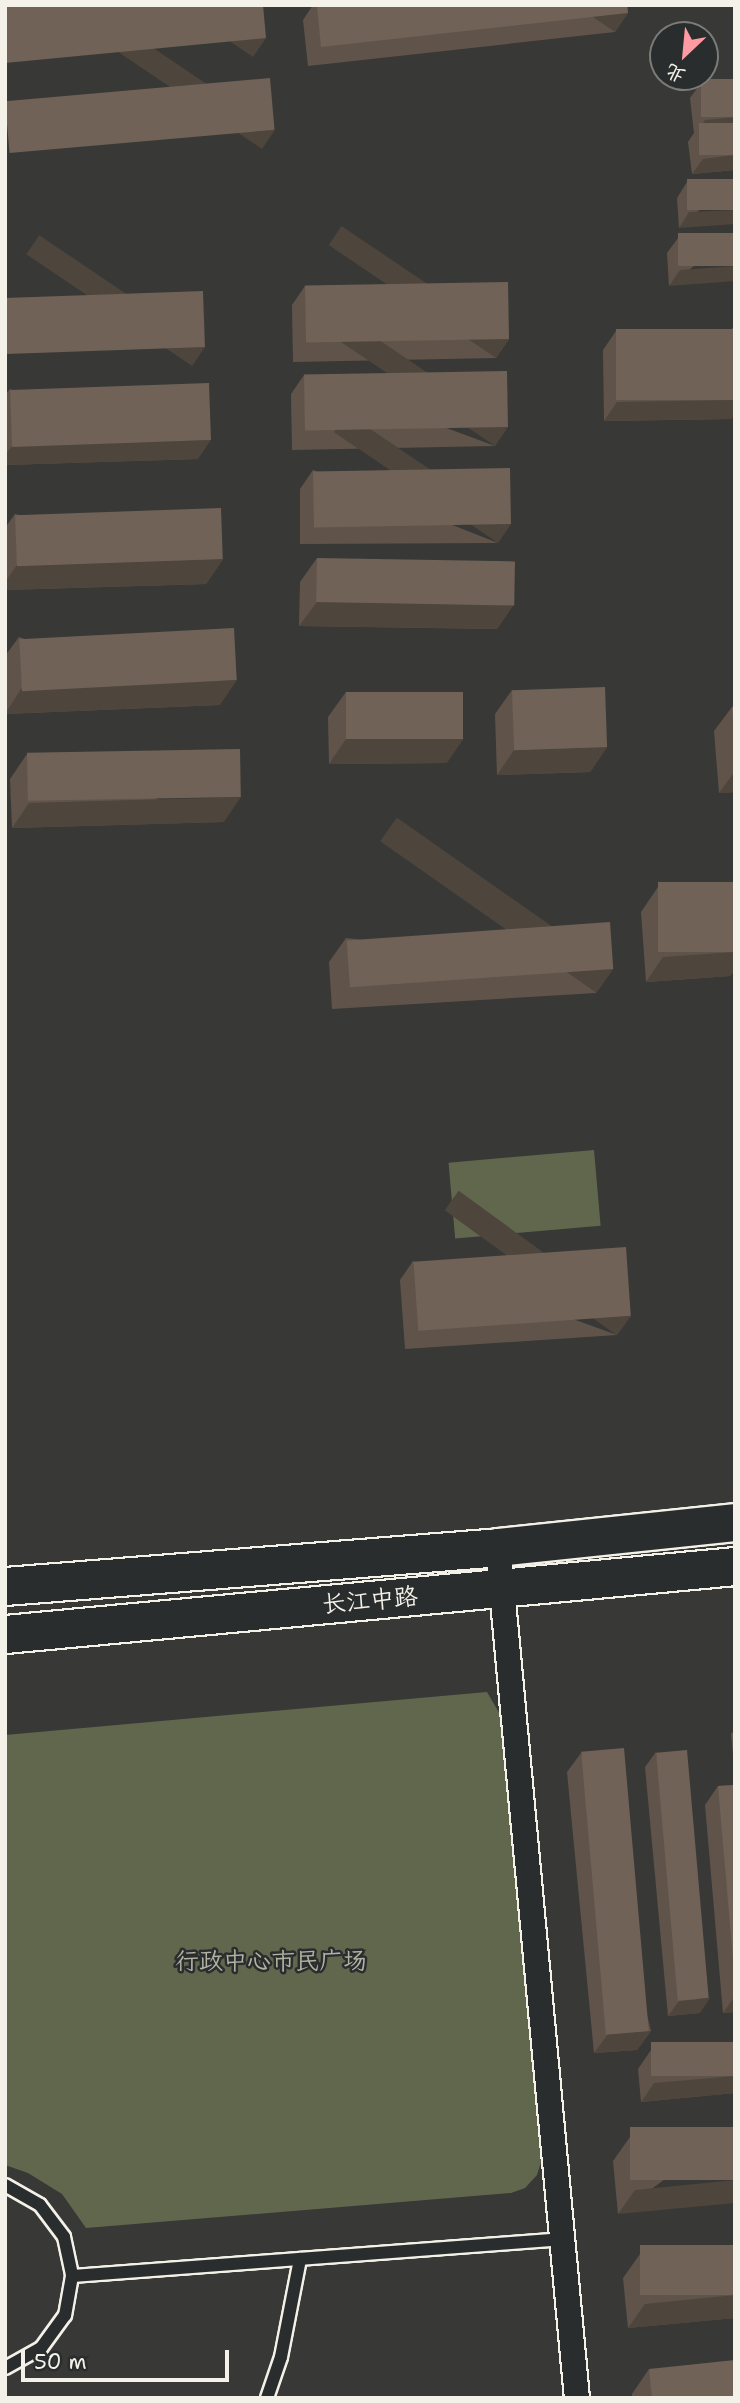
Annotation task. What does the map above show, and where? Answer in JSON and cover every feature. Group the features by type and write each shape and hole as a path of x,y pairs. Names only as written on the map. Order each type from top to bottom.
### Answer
{"main road":[{"name":"长江中路","path":"5,1586 498,1547 735,1521"},
{"name":"长江中路","path":"5,1634 735,1566"}],"street":[{"path":"498,1547 577,2398"}],"lane":[{"path":"5,2185 40,2205 64,2237 72,2276 65,2315 41,2348 5,2368"},
{"path":"72,2276 562,2238"},
{"path":"267,2398 281,2357 300,2259"}],"green space":[{"path":"594,1150 601,1226 455,1238 449,1163"},
{"name":"行政中心市民广场","path":"487,1692 501,1716 541,2162 537,2175 525,2188 511,2193 86,2228 62,2194 28,2173 5,2165 5,1735"}],"building":[{"path":"263,5 266,38 5,63 5,7"},
{"path":"317,5 627,5 628,13 321,47"},
{"path":"270,78 275,130 10,153 5,101"},
{"path":"719,79 735,79 735,117 701,117 701,91 719,91"},
{"path":"699,123 735,123 735,155 699,155"},
{"path":"687,179 735,179 735,210 687,210"},
{"path":"678,233 735,233 735,266 678,266"},
{"path":"508,282 509,339 306,343 305,286"},
{"path":"203,291 205,347 7,354 5,298"},
{"path":"616,329 735,329 735,400 616,400"},
{"path":"507,371 508,427 305,431 304,375"},
{"path":"209,383 211,440 12,447 10,390"},
{"path":"510,468 511,524 314,527 313,471"},
{"path":"221,508 223,559 17,566 15,515"},
{"path":"317,558 515,561 514,605 316,602"},
{"path":"234,628 237,680 22,691 19,639"},
{"path":"605,687 607,747 514,750 512,690"},
{"path":"346,692 463,692 463,739 346,739"},
{"path":"735,706 735,746 732,707"},
{"path":"240,749 241,797 28,801 27,753"},
{"path":"658,882 735,882 735,952 658,952"},
{"path":"610,922 613,969 350,987 347,940"},
{"path":"626,1247 631,1316 418,1331 414,1262"},
{"path":"624,1748 649,2031 606,2035 581,1752"},
{"path":"687,1750 709,1998 678,2001 656,1753"},
{"path":"735,1785 735,1982 718,1786"},
{"path":"651,2042 735,2042 735,2076 651,2076"},
{"path":"630,2127 735,2127 735,2180 630,2180"},
{"path":"640,2245 735,2245 735,2295 640,2295"},
{"path":"735,2360 735,2398 652,2398 649,2369"}]}
